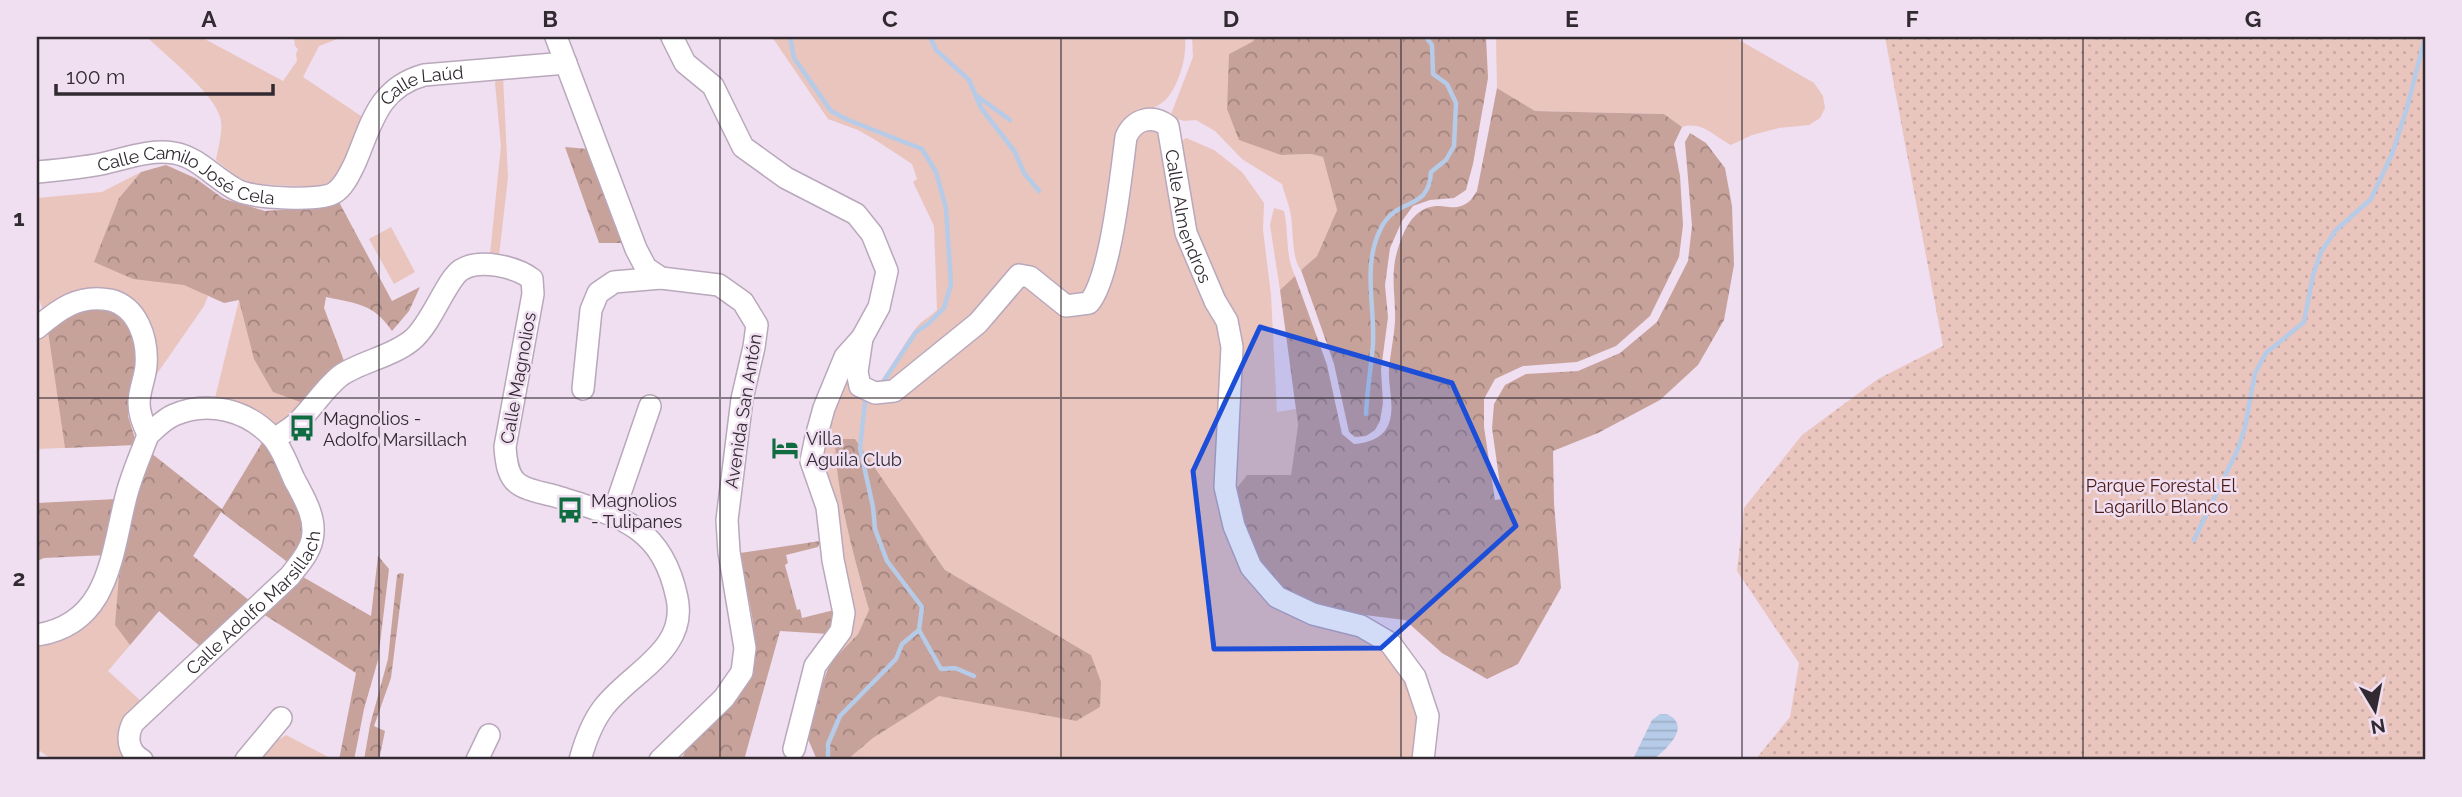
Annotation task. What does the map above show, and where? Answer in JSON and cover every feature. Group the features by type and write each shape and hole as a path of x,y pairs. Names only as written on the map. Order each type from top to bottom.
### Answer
{"street":[{"path":"556,37 636,249 646,268 661,278"},
{"name":"Calle Almendros","path":"672,37 685,63 713,86 743,147 786,178 856,214 872,234 887,271 879,307 862,338 845,357 824,408 811,461 827,507 833,560 844,613 841,631 815,666 793,749"},
{"name":"Calle Laúd","path":"336,193 349,176 378,109 391,91 407,80 424,75 566,63"},
{"name":"Calle Almendros","path":"862,338 857,372 860,386 875,394 894,391 978,323 1019,275 1030,277 1066,306 1089,303 1097,293 1115,216 1126,137 1130,128 1141,119 1160,120 1168,126 1186,233 1215,301 1227,321 1232,347 1225,487 1234,526 1251,567 1277,597 1313,614 1362,626 1391,643 1415,677 1428,716 1423,760"},
{"name":"Calle Camilo José Cela","path":"37,173 100,164 142,153 176,153 212,171 240,191 283,198 315,198 336,193"},
{"name":"Calle Magnolios","path":"274,439 297,423 340,376 381,358 412,340 433,315 456,275 463,269 494,265 521,271 532,279 533,294 505,447 508,468 519,485 613,514 639,530 659,549 669,569 680,618 672,638 661,652 604,707 587,738 580,760"},
{"name":"Avenida San Antón","path":"583,389 592,310 598,293 614,282 661,278 719,285 743,302 757,325 742,399 727,520 729,552 745,648 742,672 724,698 665,758"},
{"path":"37,328 59,309 75,301 91,298 112,301 132,311 139,323 145,349 146,365 139,402 148,435 131,478 114,558 99,595 84,613 60,628 37,635"},
{"path":"613,514 650,406"},
{"name":"Calle Adolfo Marsillach","path":"142,760 136,757 129,745 128,733 134,723 290,576 305,555 312,539 312,515 274,439 256,423 231,410 199,408 173,415 148,435"},
{"path":"246,760 281,718"},
{"path":"477,760 489,735"}],"highlighted area":[{"path":"1260,327 1452,383 1516,526 1381,648 1214,649 1193,471"}],"green space":[{"path":"147,37 201,37 283,81 297,61 298,49 294,37 343,37 319,46 303,77 364,118 341,168 330,182 317,187 253,184 236,176 216,160 221,127 216,107 199,86"},
{"path":"772,37 1185,37 1185,52 1176,84 1168,97 1154,108 1138,115 1094,291 1074,301 1030,268 903,380 878,384 916,328 937,310 934,226 913,182 917,179 912,164 858,130 828,119"},
{"path":"1192,37 1257,37 1253,42 1229,54 1281,155 1311,154 1323,157 1337,210 1317,256 1301,270 1294,251 1290,211 1282,184 1242,159 1215,131 1196,120 1184,121 1170,117 1193,57"},
{"path":"1257,37 1486,37 1488,78 1466,190 1454,198 1430,200 1413,206 1402,221 1390,248 1385,285 1388,317 1381,370 1383,403 1380,421 1375,430 1366,436 1355,437 1349,432 1334,364 1301,270 1317,256 1337,210 1323,157 1311,154 1281,155 1239,140 1227,109 1229,54"},
{"path":"1496,37 1734,37 1814,83 1823,96 1825,108 1820,118 1809,125 1779,128 1752,135 1731,145 1708,130 1696,126 1682,127 1664,114 1535,111 1497,88"},
{"name":"Parque Forestal El Lagarillo Blanco","path":"1885,37 2425,37 2425,760 1755,760 1790,717 1799,663 1737,571 1744,508 1802,435 1878,379 1943,346"},
{"path":"497,77 503,77 508,177 499,256 492,256 490,254 501,146 495,83"},
{"path":"1497,88 1535,111 1664,114 1682,127 1674,144 1680,176 1683,225 1679,257 1650,316 1616,346 1577,362 1523,366 1495,379 1484,399 1484,427 1495,500 1502,499 1492,428 1494,404 1505,385 1526,374 1578,371 1620,353 1657,322 1688,261 1692,226 1685,142 1690,133 1706,143 1725,168 1732,206 1734,265 1724,320 1698,365 1660,400 1598,433 1553,451 1561,588 1518,664 1487,679 1442,653 1405,620 1308,608 1276,592 1256,566 1231,495 1247,475 1291,475 1298,425 1280,290 1295,276 1327,365 1342,434 1354,444 1375,439 1387,428 1391,417 1389,370 1395,322 1394,270 1399,244 1410,222 1421,211 1436,206 1463,205 1470,201 1477,191"},
{"path":"1139,126 1159,130 1223,336 1225,515 1388,648 1410,681 1422,720 1418,760 847,760 873,738 939,695 1076,721 1091,655 945,570 854,439 835,446 847,529 869,610 858,634 830,663 843,643 819,451 853,356 875,402 1018,287 1028,285 1096,307 1128,143"},
{"path":"1186,138 1214,150 1242,172 1264,203 1263,230 1271,295 1277,412 1296,409 1298,425 1291,475 1247,475 1231,495 1238,372 1194,241 1178,144"},
{"path":"565,147 588,149 624,243 599,243"},
{"path":"166,165 195,178 224,199 265,211 326,207 339,202 392,301 420,287 409,311 392,331 378,315 364,306 326,297 324,308 344,361 331,370 303,403 273,392 254,359 239,300 224,303 184,285 133,279 94,262 119,198 141,172"},
{"path":"141,172 119,198 208,296 204,306 154,378 149,327 135,302 43,311 37,293 37,198 102,192"},
{"path":"1274,208 1284,211 1290,260 1295,276 1280,290 1270,225"},
{"path":"391,227 415,272 394,284 369,239"},
{"path":"326,297 324,308 344,361 296,412 278,426 215,398 239,300"},
{"path":"93,307 111,310 129,321 137,359 128,416 135,439 134,445 65,448 48,331 65,317"},
{"path":"65,317 130,403 128,416 135,439 134,445 37,449 37,340"},
{"path":"842,439 855,439 945,570 1091,655 1101,682 1100,707 1076,721 939,696 873,738 847,760 817,760 805,732 830,663 858,634 869,610 852,550 839,488 835,446"},
{"path":"263,441 285,476 297,505 303,532 298,552 290,564 221,512 193,556 250,601 201,647 159,611 130,645 115,625 119,576 139,485 151,453 222,509"},
{"path":"117,499 107,555 44,558 37,561 37,503"},
{"path":"222,510 193,556 250,601 201,647 159,611 108,671 142,702 122,728 119,743 125,760 53,760 40,751 37,755 37,647 101,608 119,576 125,553"},
{"path":"820,541 818,547 786,555 788,563 785,565 797,610 800,609 802,618 834,610 829,634 780,631 744,760 681,760 686,750 734,702 754,667 754,627 740,553"},
{"path":"378,556 389,569 378,660 364,709 354,760 339,760 356,673 263,614 303,577 371,616"},
{"path":"404,574 391,678 374,726 385,731 379,760 364,760 370,725 388,659 397,575"},
{"path":"286,735 334,760 257,760 270,745"}],"water":[{"path":"1660,714 1668,714 1677,722 1678,728 1673,740 1653,760 1633,759 1652,720"}],"waterway":[{"path":"790,37 794,58 831,111 922,149 936,172 946,208 951,284 944,308 916,332 881,385"},
{"path":"930,37 936,50 969,80 981,108 1015,152 1024,173 1039,191"},
{"path":"1366,414 1373,344 1371,271 1375,242 1381,228 1395,211 1425,193 1431,172 1446,160 1454,146 1456,103 1447,84 1433,74 1432,45 1426,37"},
{"path":"2194,540 2238,449 2255,373 2266,353 2304,322 2313,275 2321,252 2336,230 2371,199 2392,154 2425,37"},
{"path":"977,96 1010,120"},
{"path":"828,760 828,744 840,716 896,659 902,644 919,630 922,607 887,561 875,529 860,448 865,402"},
{"path":"919,630 941,669 955,668 974,676"}],"place":[{"name":"Magnolios - Adolfo Marsillach","path":"302,428"},
{"name":"Villa Aguila Club","path":"785,448"},
{"name":"Magnolios - Tulipanes","path":"570,510"}]}
